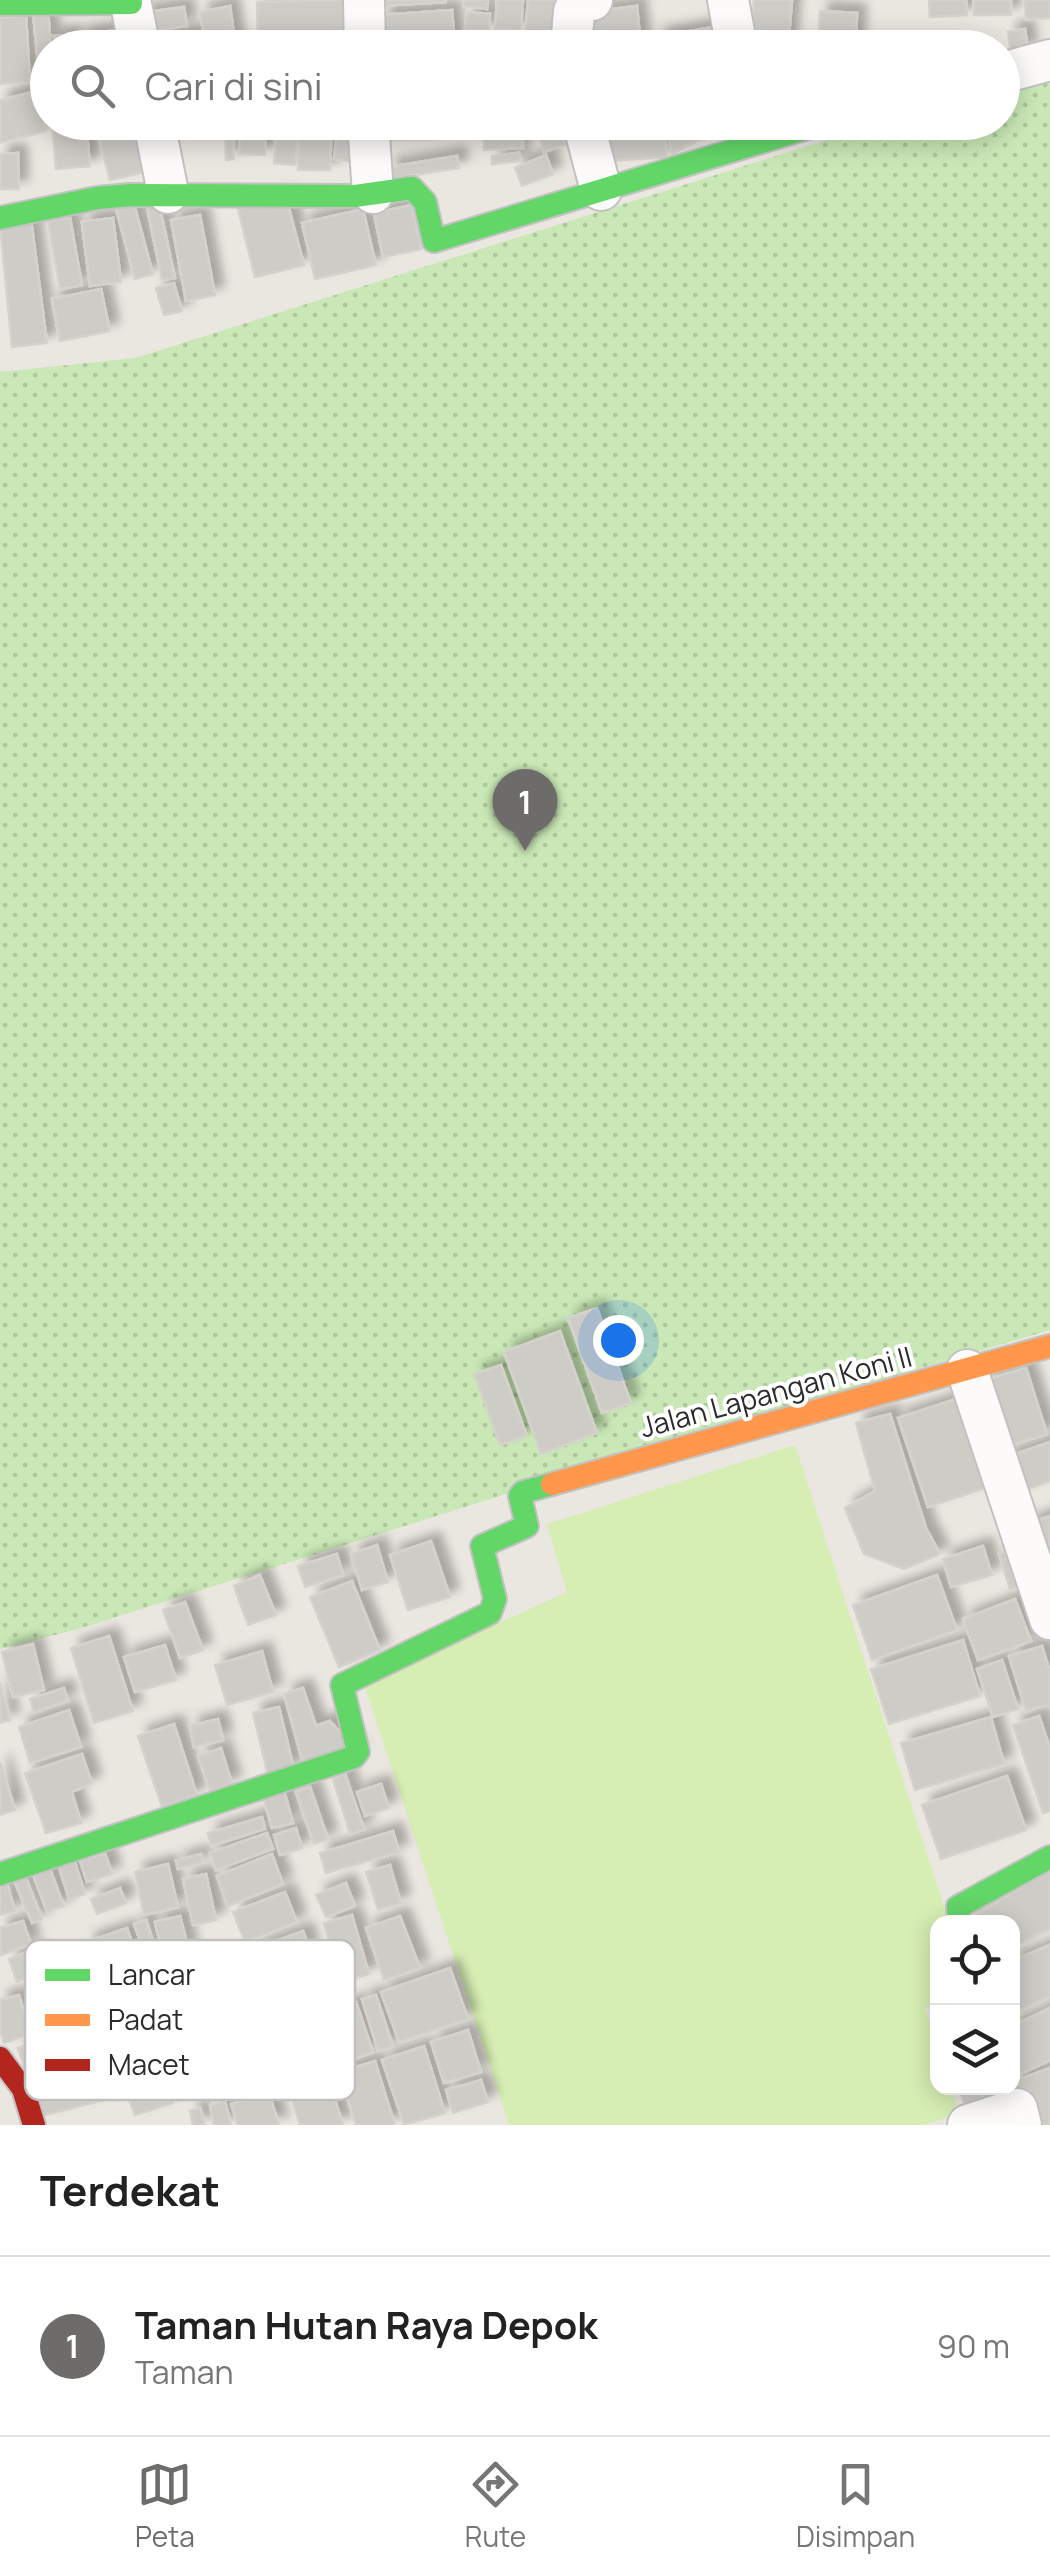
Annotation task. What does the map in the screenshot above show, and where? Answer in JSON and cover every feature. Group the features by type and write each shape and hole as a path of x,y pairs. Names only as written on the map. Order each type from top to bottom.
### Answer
{"street":[{"path":"364,0 365,30"},
{"path":"572,30 574,11 592,0"},
{"path":"728,0 734,30"},
{"path":"0,4 131,2 136,30"},
{"path":"1020,69 1050,60"},
{"path":"158,140 168,193"},
{"path":"369,140 373,193"},
{"path":"588,140 600,190"},
{"path":"0,218 98,198 168,193 355,196 412,188 425,202 434,241 600,190 732,140"},
{"name":"Jalan Lapangan Koni II","path":"0,1874 354,1757 358,1752 342,1685 490,1613 495,1599 482,1546 527,1526 520,1496 524,1492 1050,1346"},
{"path":"967,1370 1050,1619"},
{"path":"958,1915 958,1908 968,1900 1050,1857"},
{"path":"0,2058 25,2096"},
{"path":"26,2100 34,2125"},
{"path":"968,2125 1016,2107"}],"green space":[{"path":"1050,73 1050,1330 693,1435 78,1629 0,1649 0,372 135,358 827,140 1020,140 1020,82"},
{"path":"795,1445 947,1915 930,1915 930,2006 925,2008 930,2024 930,2095 952,2095 959,2114 925,2125 509,2125 364,1684 567,1592 547,1524"}],"building":[{"path":"349,0 349,30 258,30 257,2"},
{"path":"377,0 445,0 445,2 377,6"},
{"path":"465,0 488,0 487,9 464,6"},
{"path":"497,0 523,0 521,30 495,29"},
{"path":"528,0 564,0 562,30 526,30"},
{"path":"754,0 792,0 790,30 752,30"},
{"path":"929,0 966,0 967,15 930,17"},
{"path":"974,0 1011,0 1011,15 974,15"},
{"path":"1025,0 1050,0 1050,18 1026,19"},
{"path":"230,6 233,30 203,30 200,12"},
{"path":"637,6 639,30 581,30 579,13"},
{"path":"184,7 187,26 143,30 140,13"},
{"path":"452,10 454,30 382,30 381,15"},
{"path":"48,11 50,30 35,30 33,12"},
{"path":"820,11 857,13 857,30 819,30"},
{"path":"467,12 490,14 489,30 465,29"},
{"path":"26,16 30,82 0,84 0,18"},
{"path":"1025,29 1028,51 1020,52 1019,30"},
{"path":"30,92 30,135 0,143 0,100"},
{"path":"54,140 88,140 90,166 56,169"},
{"path":"100,140 149,140 157,169 110,180"},
{"path":"225,140 233,140 234,159 226,160"},
{"path":"240,140 265,140 265,155 239,154"},
{"path":"276,140 297,140 295,165 274,163"},
{"path":"299,140 331,140 330,170 298,170"},
{"path":"336,140 364,140 361,163 334,159"},
{"path":"484,140 523,140 523,148 484,150"},
{"path":"540,140 563,140 565,145 544,152"},
{"path":"592,140 666,140 667,157 593,162"},
{"path":"669,140 698,140 672,154"},
{"path":"18,153 19,189 0,189 0,154"},
{"path":"519,153 520,161 492,164 492,156"},
{"path":"546,155 553,174 522,186 515,168"},
{"path":"457,156 459,168 390,179 388,167"},
{"path":"286,197 304,265 255,277 238,209"},
{"path":"134,204 153,274 135,279 116,209"},
{"path":"159,204 175,278 162,280 147,207"},
{"path":"412,205 421,249 383,257 374,213"},
{"path":"363,209 376,265 315,279 302,223"},
{"path":"200,215 215,295 186,301 171,220"},
{"path":"70,218 82,285 60,289 48,221"},
{"path":"113,218 121,282 90,286 82,222"},
{"path":"31,220 47,343 12,347 0,224"},
{"path":"174,283 182,311 164,315 156,288"},
{"path":"101,289 110,331 60,341 52,299"},
{"path":"597,1308 631,1403 602,1413 568,1318"},
{"path":"560,1331 597,1433 541,1454 504,1352"},
{"path":"501,1365 527,1436 500,1445 474,1374"},
{"path":"1026,1368 1047,1434 1004,1447 984,1380"},
{"path":"968,1395 997,1484 928,1507 898,1418"},
{"path":"890,1414 926,1528 940,1554 904,1569 864,1554 845,1508 875,1491 856,1423"},
{"path":"1050,1442 1050,1481 1017,1493 1004,1458"},
{"path":"1050,1516 1050,1549 1037,1553 1027,1524"},
{"path":"431,1541 450,1597 408,1610 390,1555"},
{"path":"377,1545 388,1582 362,1590 351,1554"},
{"path":"983,1546 992,1575 951,1587 943,1559"},
{"path":"1015,1548 1024,1585 1010,1589 999,1553"},
{"path":"337,1554 343,1575 305,1587 298,1566"},
{"path":"260,1575 276,1615 248,1625 234,1586"},
{"path":"937,1575 957,1630 872,1660 853,1605"},
{"path":"352,1581 380,1650 339,1667 310,1597"},
{"path":"1015,1599 1031,1641 978,1660 963,1619"},
{"path":"185,1602 203,1650 180,1658 163,1610"},
{"path":"109,1636 133,1711 94,1723 71,1648"},
{"path":"963,1640 980,1696 889,1724 871,1669"},
{"path":"33,1644 44,1690 13,1697 2,1652"},
{"path":"165,1645 176,1680 135,1692 124,1657"},
{"path":"1042,1646 1050,1672 1050,1704 1026,1711 1009,1656"},
{"path":"262,1651 273,1692 227,1705 215,1665"},
{"path":"1002,1660 1018,1709 993,1717 977,1669"},
{"path":"0,1682 10,1720 0,1723"},
{"path":"64,1688 68,1701 34,1712 30,1699"},
{"path":"303,1688 316,1726 330,1721 357,1751 304,1767 284,1694"},
{"path":"279,1707 294,1769 268,1775 253,1713"},
{"path":"69,1710 81,1747 30,1763 19,1727"},
{"path":"1039,1716 1050,1748 1050,1811 1043,1813 1013,1725"},
{"path":"991,1717 1004,1764 915,1790 901,1743"},
{"path":"218,1719 223,1740 194,1747 190,1726"},
{"path":"174,1724 197,1795 162,1807 138,1736"},
{"path":"221,1748 232,1784 210,1791 198,1756"},
{"path":"82,1754 92,1783 72,1792 81,1823 46,1833 25,1773"},
{"path":"0,1762 15,1810 0,1815"},
{"path":"345,1774 364,1829 350,1834 333,1779"},
{"path":"1007,1776 1026,1830 941,1859 922,1805"},
{"path":"381,1784 389,1808 365,1816 357,1792"},
{"path":"310,1787 328,1839 314,1844 296,1792"},
{"path":"284,1790 293,1823 272,1828 263,1796"},
{"path":"262,1817 265,1829 211,1846 208,1833"},
{"path":"296,1828 302,1848 280,1855 274,1835"},
{"path":"393,1831 399,1852 326,1873 320,1853"},
{"path":"267,1833 273,1849 216,1870 210,1853"},
{"path":"105,1853 112,1874 87,1882 80,1861"},
{"path":"201,1854 203,1862 178,1869 176,1861"},
{"path":"272,1854 283,1884 228,1906 217,1876"},
{"path":"74,1859 85,1894 69,1899 58,1864"},
{"path":"168,1864 178,1907 144,1915 135,1872"},
{"path":"390,1865 401,1903 378,1910 366,1872"},
{"path":"49,1866 64,1906 47,1912 32,1872"},
{"path":"1050,1869 1050,1929 1020,1943 1020,1915 976,1915"},
{"path":"24,1873 42,1919 32,1923 13,1878"},
{"path":"206,1874 216,1920 193,1925 183,1879"},
{"path":"7,1883 15,1911 0,1915 0,1885"},
{"path":"346,1883 355,1906 326,1917 316,1895"},
{"path":"120,1888 126,1903 97,1914 91,1899"},
{"path":"285,1892 297,1922 244,1940 233,1912"},
{"path":"352,1915 369,1974 355,1978 355,1940 329,1940 324,1923"},
{"path":"180,1916 186,1940 159,1940 155,1922"},
{"path":"400,1916 420,1968 384,1980 366,1928"},
{"path":"146,1920 153,1940 140,1940 134,1924"},
{"path":"23,1921 30,1940 25,1940 25,1946 1,1955 0,1928"},
{"path":"127,1928 131,1940 92,1940"},
{"path":"303,1931 306,1940 278,1940"},
{"path":"1050,1945 1050,1997 1020,2010 1020,2005 1020,1958"},
{"path":"25,1953 25,1979 17,1982 9,1959"},
{"path":"450,1968 468,2019 399,2042 381,1992"},
{"path":"19,1995 25,2014 25,2036 4,2043 0,2000"},
{"path":"376,1995 393,2046 378,2051 362,1999"},
{"path":"355,2002 373,2052 355,2059"},
{"path":"1050,2008 1050,2060 1020,2074 1020,2022"},
{"path":"468,2030 481,2072 444,2083 431,2042"},
{"path":"25,2046 25,2070 18,2048"},
{"path":"424,2046 445,2113 404,2125 382,2060"},
{"path":"375,2061 395,2125 356,2125 348,2100 355,2100 355,2067"},
{"path":"1050,2068 1050,2125 1025,2125 1016,2095 1020,2095 1020,2079"},
{"path":"481,2080 488,2102 453,2113 446,2090"},
{"path":"961,2095 1001,2095 1004,2104 968,2116"},
{"path":"37,2100 104,2100 41,2116"},
{"path":"129,2100 172,2100 173,2103 135,2115"},
{"path":"271,2100 279,2125 238,2125 231,2104"},
{"path":"292,2100 335,2100 343,2125 300,2125"},
{"path":"225,2101 231,2125 214,2125 210,2105"},
{"path":"200,2108 205,2125 193,2125 190,2111"}],"traffic: fast":[{"path":"0,4 131,3"},
{"path":"0,218 131,195 355,196 412,188 425,202 434,241 768,140"},
{"path":"0,1874 354,1757 358,1752 342,1685 490,1613 495,1599 482,1546 527,1526 520,1496 552,1484"},
{"path":"959,1915 958,1907 1050,1857"}],"traffic: slow":[{"path":"552,1484 1050,1346"}],"traffic: jam":[{"path":"0,2058 25,2096"},
{"path":"26,2100 34,2125"}],"place":[{"name":"Taman Hutan Raya Depok","path":"525,851"}]}
